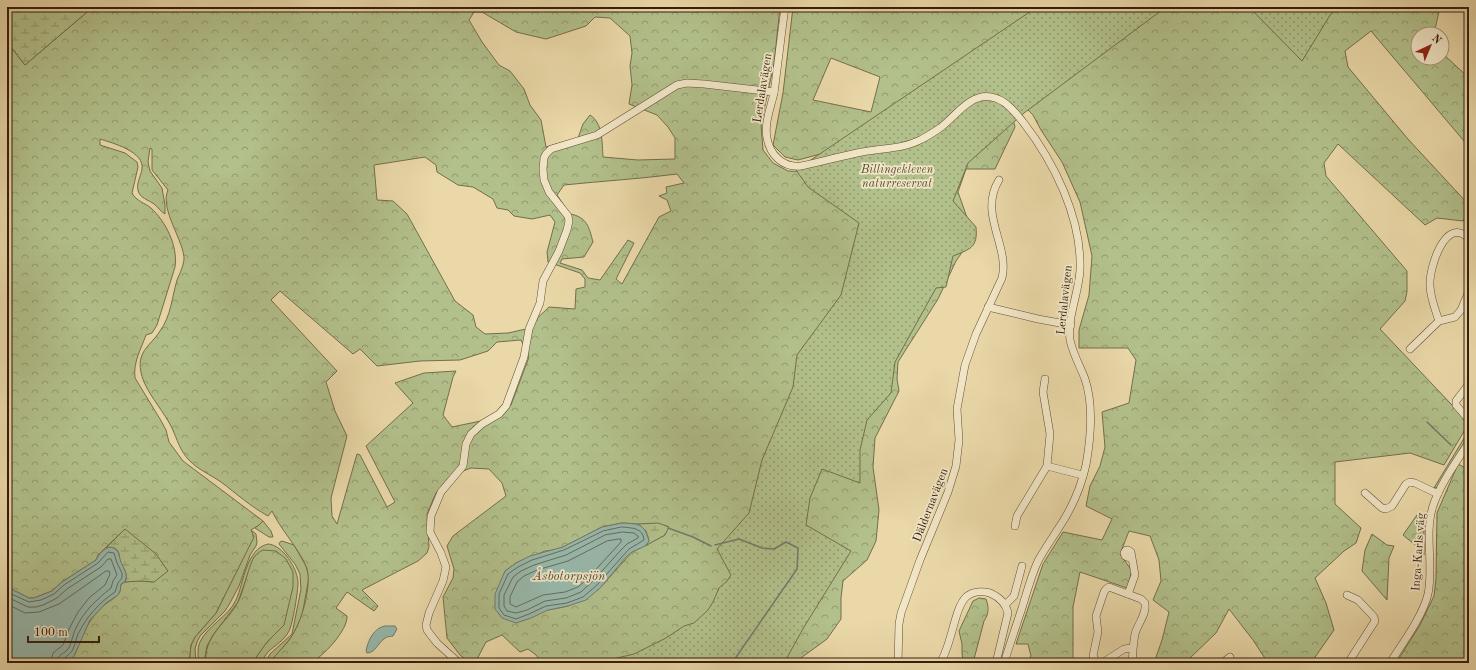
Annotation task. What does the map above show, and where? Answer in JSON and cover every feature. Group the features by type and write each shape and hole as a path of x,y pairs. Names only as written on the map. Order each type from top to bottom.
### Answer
{"street":[{"name":"Lerdalavägen","path":"785,7 774,92 767,125 769,146 775,157 780,162 797,167 864,152 901,147 920,140 940,127 973,100 982,97 994,97 1003,101 1034,135 1062,187 1078,240 1080,270 1070,325 1070,339 1088,394 1091,418 1090,442 1085,468 1071,506 1038,562 1030,581 1004,663"},
{"path":"459,663 437,643 427,630 426,625 429,613 443,581 446,567 441,553 430,532 431,516 441,492 463,466 466,444 471,434 482,424 499,414 506,406 524,357 529,329 540,303 544,280 567,230 569,222 568,216 549,192 544,180 542,169 546,154 551,149 597,135 614,126 677,85 687,83 704,84 774,92"},
{"name":"Däldernavägen","path":"898,663 899,624 901,613 920,560 953,478 958,451 958,409 962,380 971,348 1002,278 1002,259 993,219 992,204 993,190 999,180"},
{"path":"1439,321 1432,297 1430,277 1437,253 1444,241 1452,233 1458,232 1469,239"},
{"path":"1410,349 1430,328 1439,321 1453,318 1459,312 1469,291"},
{"path":"988,307 1070,325"},
{"path":"1015,526 1017,516 1047,466 1050,434 1043,392 1045,379"},
{"path":"1469,384 1456,401 1456,405 1469,420"},
{"name":"Inga-Karls väg","path":"1390,663 1420,614 1428,594 1430,524 1433,506 1438,494 1469,442"},
{"path":"1047,466 1082,475"},
{"path":"1365,493 1382,508 1386,509 1392,506 1406,484 1410,482 1438,494"},
{"path":"1128,594 1135,575 1132,559"},
{"path":"1005,605 1014,596 1022,566"},
{"path":"1098,663 1093,656 1098,632 1096,616 1104,592 1110,587 1140,599 1145,603 1145,611 1132,648 1132,663"},
{"path":"940,663 950,642 959,609 967,596 979,591 986,592 1000,598 1008,613 1008,619 996,663"},
{"path":"1347,595 1358,600 1374,617 1375,621 1348,663"},
{"path":"1102,663 1124,649 1132,648"},
{"path":"1222,663 1230,657"}],"green space":[{"path":"16,7 93,7 25,65 7,42 7,12"},
{"path":"93,7 780,7 774,64 761,124 763,150 773,163 788,171 813,172 1011,112 1015,127 995,169 966,169 958,192 970,226 972,238 956,261 938,299 898,362 897,379 899,391 875,438 873,467 879,510 876,541 867,560 843,581 841,619 827,639 794,663 542,663 536,655 528,649 520,652 502,635 486,642 475,663 470,663 460,655 447,638 443,597 453,578 454,569 447,546 453,536 506,496 502,483 489,469 471,468 450,476 436,493 427,514 429,547 427,553 418,561 362,590 378,606 374,611 347,592 336,608 347,616 346,622 339,635 328,649 315,660 307,664 270,663 291,638 300,620 306,601 308,573 306,566 272,511 268,516 261,512 221,482 192,463 181,449 169,422 150,394 144,382 140,364 142,354 158,335 167,319 177,280 184,263 183,253 181,244 169,216 166,198 168,190 152,170 152,149 150,148 148,162 150,171 162,188 165,214 154,204 142,197 139,193 138,185 142,163 139,158 127,149 100,139 100,145 125,153 137,162 138,167 132,193 138,200 151,208 162,220 170,235 175,251 175,267 157,325 152,333 146,335 136,361 135,378 166,430 169,442 183,461 263,521 251,530 254,537 216,613 195,637 191,645 189,663 66,663 67,660 70,659 76,652 84,632 91,620 102,607 117,595 120,591 121,584 133,581 154,582 125,529 98,555 96,560 62,582 52,591 34,598 29,598 7,587 7,548 11,544 7,534 7,42 25,65","holes":["474,12 482,12 516,32 546,39 586,26 595,17 610,18 630,36 632,53 630,66 632,85 629,104 657,115 668,127 675,138 675,159 638,160 603,157 600,128 590,115 583,124 578,138 546,147 541,120 530,105 524,89 510,71 499,65 482,42 469,20","425,157 436,165 437,172 458,185 473,187 493,199 497,208 508,210 514,216 532,219 550,215 555,222 547,252 548,262 580,273 585,279 585,287 576,289 575,309 549,307 526,329 508,333 485,334 476,327 473,315 455,301 407,214 393,201 377,200 374,165","677,174 684,183 666,187 667,193 659,196 667,200 671,211 659,217 622,284 616,279 634,243 628,240 600,280 588,278 582,270 560,263 562,259 584,257 593,242 584,220 576,215 570,214 557,195 564,185","280,291 353,354 360,349 377,366 420,361 460,360 488,351 497,342 521,340 529,357 511,405 500,417 452,427 443,415 456,371 424,373 395,383 413,403 366,446 395,502 387,507 360,455 357,454 337,524 332,516 331,498 347,436 335,411 326,382 337,371 271,300","622,523 638,524 665,535 632,552 600,588 568,606 548,610 504,575 505,571 516,563 545,551 563,547 602,527"]},
{"path":"793,7 1440,7 1436,26 1410,26 1410,66 1450,66 1450,60 1469,78 1469,147 1371,31 1345,51 1348,67 1407,138 1469,205 1469,213 1463,221 1437,218 1425,225 1338,144 1324,163 1326,176 1407,271 1407,292 1405,301 1380,329 1469,423 1444,465 1410,453 1335,462 1335,504 1361,528 1356,543 1344,551 1315,578 1326,603 1334,630 1311,663 1268,663 1253,640 1229,609 1216,633 1189,659 1189,663 1154,663 1169,612 1153,600 1161,581 1159,560 1150,536 1129,531 1120,554 1132,571 1127,588 1080,572 1073,607 1073,663 1026,663 1031,656 1028,644 1016,644 1043,564 1063,532 1102,540 1112,519 1086,506 1090,486 1100,466 1105,447 1102,412 1129,403 1136,360 1128,348 1079,348 1079,330 1089,295 1092,256 1080,202 1062,162 1033,115 1019,101 798,160 785,157 773,145 783,93","holes":["831,58 880,77 871,112 813,100"]},
{"name":"Billingekleven naturreservat","path":"1037,7 1166,7 1024,113 968,163 953,201 976,227 976,239 972,247 953,256 946,287 936,288 895,362 891,393 867,420 860,450 860,483 822,469 810,498 806,525 851,551 804,627 784,663 610,663 617,658 634,654 666,638 684,626 694,623 708,610 719,588 731,575 717,549 749,513 762,460 793,387 797,355 841,295 859,223 808,187 796,170"},
{"path":"1249,7 1335,7 1302,61"},
{"path":"1469,430 1469,437 1438,487 1434,488"},
{"path":"1458,464 1469,470 1469,663 1396,663 1420,625 1434,596 1436,579 1437,513"},
{"path":"1417,515 1424,518 1424,555 1420,549 1403,535"},
{"path":"263,521 271,531 273,537 269,537 255,528"},
{"path":"658,523 669,527 665,535 645,546 649,541 646,531 638,524"},
{"path":"125,529 156,554 168,571 154,582 125,582 126,574 118,552 114,548 106,548"},
{"path":"251,530 256,534 257,542 250,555 239,586 225,611 200,636 195,649 196,663 189,663 191,645 195,637 216,613 253,537"},
{"path":"1372,534 1387,545 1394,546 1389,558 1387,600 1362,571 1365,550"},
{"path":"282,541 294,545 306,566 309,577 302,616 293,635 270,663 265,663 270,654 292,634 301,589 300,574 295,564 279,544"},
{"path":"268,544 274,545 284,553 289,559 297,577 298,583 296,600 289,631 282,640 267,653 261,663 253,663 271,638 284,625 254,557 238,602 213,635 207,646 205,657 206,663 199,663 198,650 200,642 236,600 250,559 261,547"},
{"path":"263,550 276,551 286,559 293,572 293,587 284,625 267,642 253,663 206,663 206,653 212,637 238,602 253,560 257,554"},
{"path":"979,598 986,599 988,613 984,621 973,663 963,663 962,644 959,631 973,601"}],"water":[{"name":"Åsbotorpsjön","path":"622,523 637,524 643,528 649,541 645,546 632,552 626,557 600,588 586,600 568,606 548,610 516,623 502,618 495,609 495,594 505,571 516,563 530,556 563,547 602,527"},
{"path":"111,547 116,549 118,553 126,574 126,579 121,584 118,595 106,603 90,620 74,656 70,660 67,660 66,663 7,663 7,587 29,598 34,598 52,591 62,582 96,560 104,550"},
{"path":"385,626 395,626 397,629 393,636 385,638 374,650 367,653 367,647 372,635 378,629"}],"waterway":[{"path":"1427,422 1451,445"},
{"path":"668,528 693,537 711,546"},
{"path":"715,545 739,539 762,548 774,549 786,542 798,548 797,569 732,663"}]}
